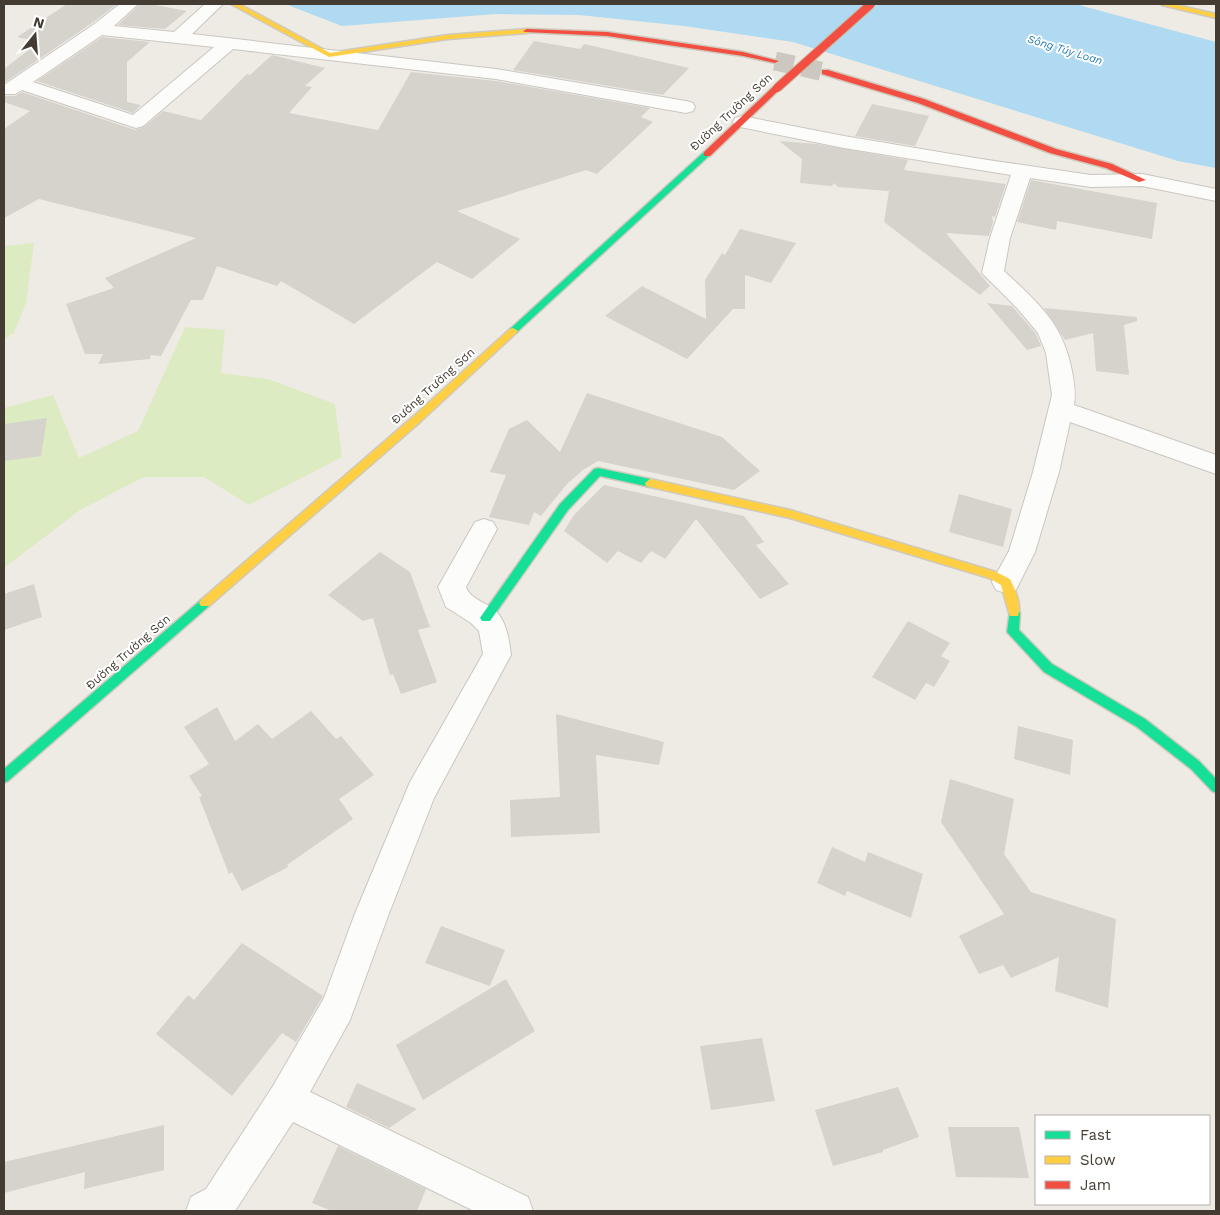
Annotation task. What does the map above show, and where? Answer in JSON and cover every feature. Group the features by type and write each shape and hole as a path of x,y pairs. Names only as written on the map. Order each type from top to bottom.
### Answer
{"main road":[{"path":"234,4 329,55 448,37 513,31 607,34 775,60"},
{"name":"Đường Trường Sơn","path":"4,778 417,419 871,4"},
{"path":"1164,4 1205,11"},
{"path":"825,72 922,100 1053,152 1109,166 1142,180"},
{"path":"486,618 564,507 598,472 790,514 992,575 1006,582 1014,606 1013,632 1048,668 1141,723 1195,765 1216,787"}],"street":[{"path":"4,94 99,29 130,4"},
{"path":"178,38 208,4"},
{"path":"99,29 496,74 686,107"},
{"path":"20,83 136,122 230,43"},
{"path":"742,122 844,142 1022,171 1091,181 1142,180 1216,194"},
{"path":"1006,582 1022,552 1062,410 1064,395 1057,353 1048,330 1025,303 994,273 1000,238 1022,171"},
{"path":"1062,410 1179,450 1216,465"},
{"path":"205,1211 219,1202 286,1099 338,1008 371,916 421,792 497,655 494,631 486,618 456,599 452,587 484,529"},
{"path":"286,1099 514,1211"}],"green space":[{"path":"34,243 26,303 14,333 4,339 4,246"},
{"path":"185,327 225,330 221,373 268,379 335,404 342,457 249,505 204,477 144,477 80,510 4,568 4,408 53,395 79,458 138,431"}],"water":[{"name":"Sông Túy Loan","path":"285,4 1075,4 1216,42 1216,168 1178,161 793,42 684,26 579,15 496,14 342,26"}],"building":[{"path":"67,4 117,4 4,83 4,69 39,42 17,37"},
{"path":"140,4 187,11 165,29 118,25"},
{"path":"102,37 150,42 127,62 127,102 141,105 133,113 37,81"},
{"path":"534,41 580,49 584,44 689,68 663,95 513,70"},
{"path":"272,55 325,68 305,86 312,87 289,113 378,130 411,72 496,81 650,108 641,117 653,122 597,174 586,170 457,211 520,239 472,279 437,262 354,324 281,281 277,286 217,266 203,300 191,300 161,356 151,355 150,359 98,364 103,354 85,354 66,304 114,288 105,278 196,238 39,199 4,218 4,129 30,111 4,102 4,96 15,96 22,92 135,130 144,127 163,111 201,120 247,74 250,75"},
{"path":"872,104 929,116 915,146 855,136"},
{"path":"779,141 817,144 908,160 904,170 1006,184 995,217 992,216 993,222 989,236 946,233 990,286 980,295 884,222 889,191 838,187 834,183 832,186 800,183 802,159"},
{"path":"1031,180 1157,203 1152,239 1057,221 1056,230 1017,222"},
{"path":"740,229 796,243 771,283 745,275 745,309 733,309 687,359 605,316 642,286 706,319 705,280 722,253 725,255"},
{"path":"987,303 1012,306 1036,334 1041,346 1027,350"},
{"path":"1044,308 1137,317 1137,321 1124,325 1129,375 1096,371 1093,333 1065,340"},
{"path":"587,393 722,437 760,471 734,490 598,461 583,470 567,484 541,516 534,512 529,525 489,517 506,475 490,472 509,429 527,420 560,452"},
{"path":"47,418 41,456 4,461 4,424"},
{"path":"604,485 744,516 764,542 756,545 789,584 760,599 696,519 665,559 651,551 641,563 618,551 607,563 564,531 574,515"},
{"path":"959,494 1012,509 1003,547 949,532"},
{"path":"380,552 410,572 430,627 418,630 437,682 401,694 393,674 390,675 373,618 363,621 328,595"},
{"path":"34,584 42,617 4,630 4,594"},
{"path":"908,621 950,643 941,656 950,661 934,687 926,683 915,700 872,677"},
{"path":"217,707 235,741 258,724 272,739 311,711 336,739 341,736 374,775 339,799 353,819 287,865 288,867 242,891 232,872 229,874 199,797 202,796 189,776 209,764 184,727"},
{"path":"556,714 664,742 659,765 596,755 600,833 511,837 510,800 560,797"},
{"path":"1018,726 1073,740 1070,775 1014,759"},
{"path":"950,779 1014,799 1004,854 1031,892 1116,919 1108,1008 1055,991 1059,957 1011,978 1003,965 979,974 959,936 1004,914 941,822"},
{"path":"832,847 865,862 868,852 923,874 911,918 847,891 845,896 817,883"},
{"path":"441,926 505,950 490,986 425,963"},
{"path":"242,943 323,996 296,1042 282,1033 232,1096 156,1034 188,995 194,1000"},
{"path":"506,979 535,1031 423,1100 396,1045"},
{"path":"762,1038 775,1101 711,1110 700,1046"},
{"path":"357,1083 417,1109 389,1128 346,1107"},
{"path":"898,1087 919,1137 883,1150 883,1152 833,1166 815,1110"},
{"path":"164,1125 164,1170 84,1189 85,1172 4,1193 4,1162"},
{"path":"948,1127 1019,1127 1029,1178 956,1177"},
{"path":"338,1146 426,1189 417,1211 332,1211 312,1203"}],"tunnel":[{"path":"775,61 825,72"}],"traffic: fast":[{"path":"513,331 707,154"},
{"path":"486,618 564,507 598,472 650,483"},
{"path":"4,777 205,603"},
{"path":"1014,613 1013,632 1048,668 1141,723 1195,765 1216,787"}],"traffic: slow":[{"path":"234,4 329,55 448,37 527,31"},
{"path":"1164,4 1216,16"},
{"path":"205,603 417,419 513,331"},
{"path":"650,483 790,514 992,575 1006,582 1014,606 1014,613"}],"traffic: jam":[{"path":"777,88 871,4"},
{"path":"527,31 607,34 743,54 775,61"},
{"path":"825,72 921,101 1053,151 1109,166 1142,180"},
{"path":"707,154 777,88"}]}
